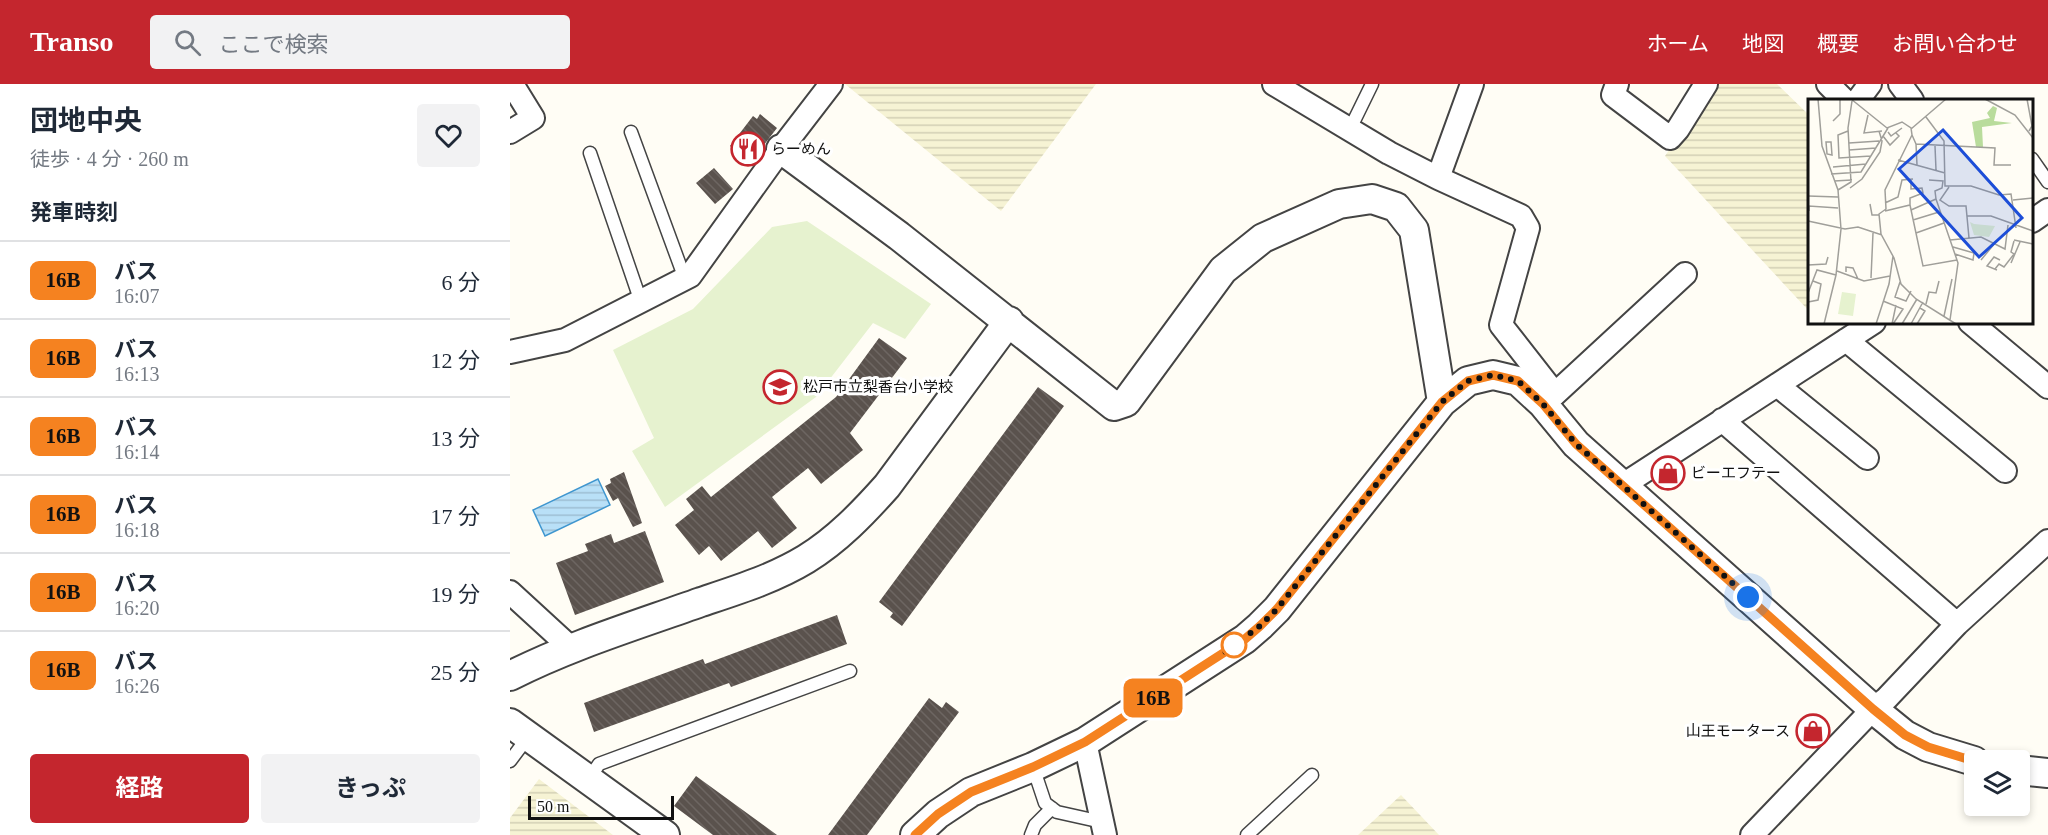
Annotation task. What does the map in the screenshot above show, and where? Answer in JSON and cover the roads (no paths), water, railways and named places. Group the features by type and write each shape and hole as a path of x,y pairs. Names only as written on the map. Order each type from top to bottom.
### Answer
{"street":[{"path":"510,132 533,118 512,84"},
{"path":"510,352 565,340 690,276 781,149 831,84"},
{"path":"1438,178 1472,84"},
{"path":"1617,84 1613,95 1670,138 1706,84"},
{"path":"1828,84 1843,99"},
{"path":"1859,99 1870,84"},
{"path":"1900,84 1911,99"},
{"path":"1284,86 1389,153 1521,216 1528,228 1501,325 1576,444 1905,735 1928,747 1964,758"},
{"path":"781,149 1009,321 1114,406 1126,402 1223,270 1263,238 1339,204 1372,199 1396,207 1414,230 1442,402"},
{"path":"2033,220 2048,210"},
{"path":"1549,399 1685,274"},
{"path":"510,676 571,648 772,577 808,558 866,510 887,486 1009,321"},
{"path":"1623,485 1871,324"},
{"path":"1972,324 2048,387"},
{"path":"1846,340 2006,471"},
{"path":"916,835 938,814 971,792 1033,767 1085,742 1235,645 1260,626 1277,609 1442,402 1468,381 1493,375 1518,381 1549,399"},
{"path":"1777,385 1867,458"},
{"path":"1722,420 1957,624"},
{"path":"1752,835 1957,624 2048,541"},
{"path":"510,592 571,648"},
{"path":"519,730 665,835"},
{"path":"1085,742 1103,829"},
{"path":"2030,771 2048,773"}],"lane":[{"path":"1350,129 1372,84"},
{"path":"631,132 685,279"},
{"path":"590,153 640,302"},
{"path":"2033,162 2048,182"},
{"path":"588,780 599,764 850,671"},
{"path":"510,761 519,730"},
{"path":"1033,767 1045,803 1056,812 1103,829"},
{"path":"1247,835 1312,775"},
{"path":"1031,835 1035,825 1052,808"}],"water":[{"path":"598,479 610,505 545,536 533,510"}],"place":[{"name":"らーめん","path":"748,149"},
{"name":"松戸市立梨香台小学校","path":"780,387"},
{"name":"ビーエフテー","path":"1668,473"},
{"name":"山王モータース","path":"1813,731"}]}
